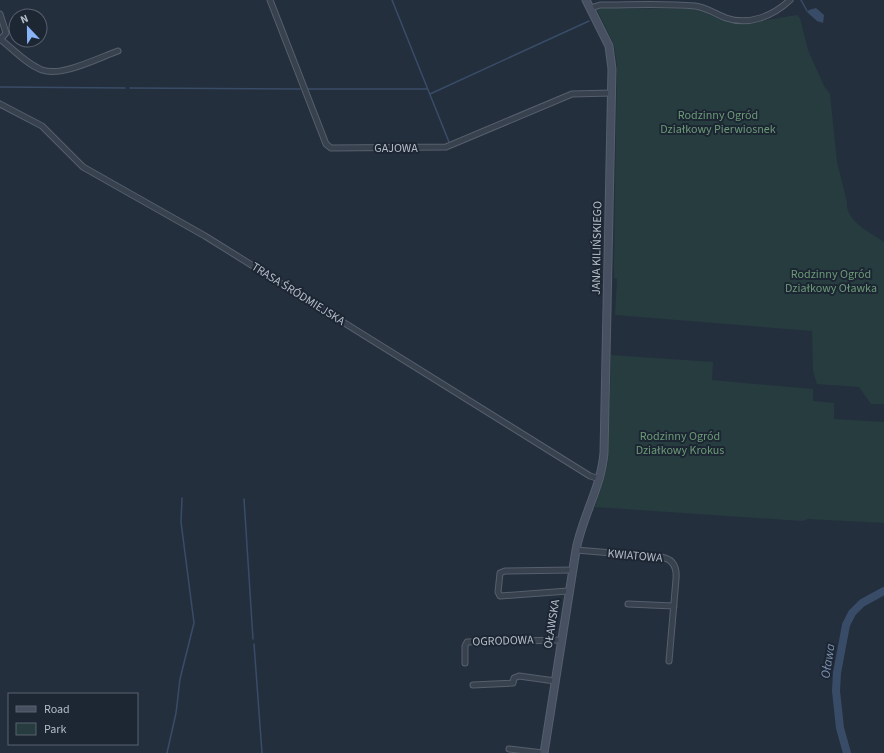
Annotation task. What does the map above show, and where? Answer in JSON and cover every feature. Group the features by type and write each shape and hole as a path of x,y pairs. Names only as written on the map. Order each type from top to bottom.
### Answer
{"street":[{"name":"GAJOWA","path":"270,0 326,144 331,148 446,147 572,94 612,93"},
{"name":"JANA KILIŃSKIEGO","path":"586,0 610,50 612,69 604,453 600,479 592,500"},
{"path":"591,8 600,5 695,6 734,20 748,21 761,18 775,11 790,0"},
{"path":"0,14 6,33 0,39 31,64 48,72 61,71 118,51"},
{"name":"TRASA ŚRÓDMIEJSKA","path":"0,104 42,126 83,167 205,236 590,476 600,479"},
{"name":"OŁAWSKA","path":"544,753 568,591 579,533 592,500"},
{"name":"KWIATOWA","path":"576,550 669,560 676,569 669,661"},
{"path":"568,591 500,596 498,592 500,573 505,570 572,570"},
{"path":"628,604 674,606"},
{"name":"OGRODOWA","path":"465,663 465,644 467,642 561,640"},
{"path":"474,685 513,683 514,678 519,676 555,681"},
{"path":"509,749 544,753"}],"green space":[{"path":"598,8 695,9 728,22 741,24 797,15 800,18 808,50 824,86 830,94 837,162 847,202 847,209 854,221 884,242 884,404 871,404 859,387 817,384 813,371 812,331 615,315 617,279 614,278 614,252 617,66 614,45 597,10"},
{"name":"Rodzinny Ogród Działkowy Krokus","path":"611,355 713,362 712,380 813,389 813,401 834,403 834,419 884,422 884,523 808,519 802,521 595,507 608,463"}],"water":[{"path":"816,8 824,15 823,23 817,21 807,12"}],"waterway":[{"path":"392,0 449,142"},
{"path":"801,0 807,11"},
{"path":"430,94 589,21"},
{"path":"0,87 125,88"},
{"path":"130,88 300,89"},
{"path":"307,89 427,89"},
{"path":"167,753 176,713 180,679 194,623 181,522 182,498"},
{"path":"244,499 253,639"},
{"name":"Oława","path":"847,753 840,728 836,691 837,673 846,625 852,613 862,603 884,591"},
{"path":"254,644 262,753"}],"park label":[{"name":"Rodzinny Ogród Działkowy Pierwiosnek","path":"718,122"},
{"name":"Rodzinny Ogród Działkowy Oławka","path":"831,281"}]}
